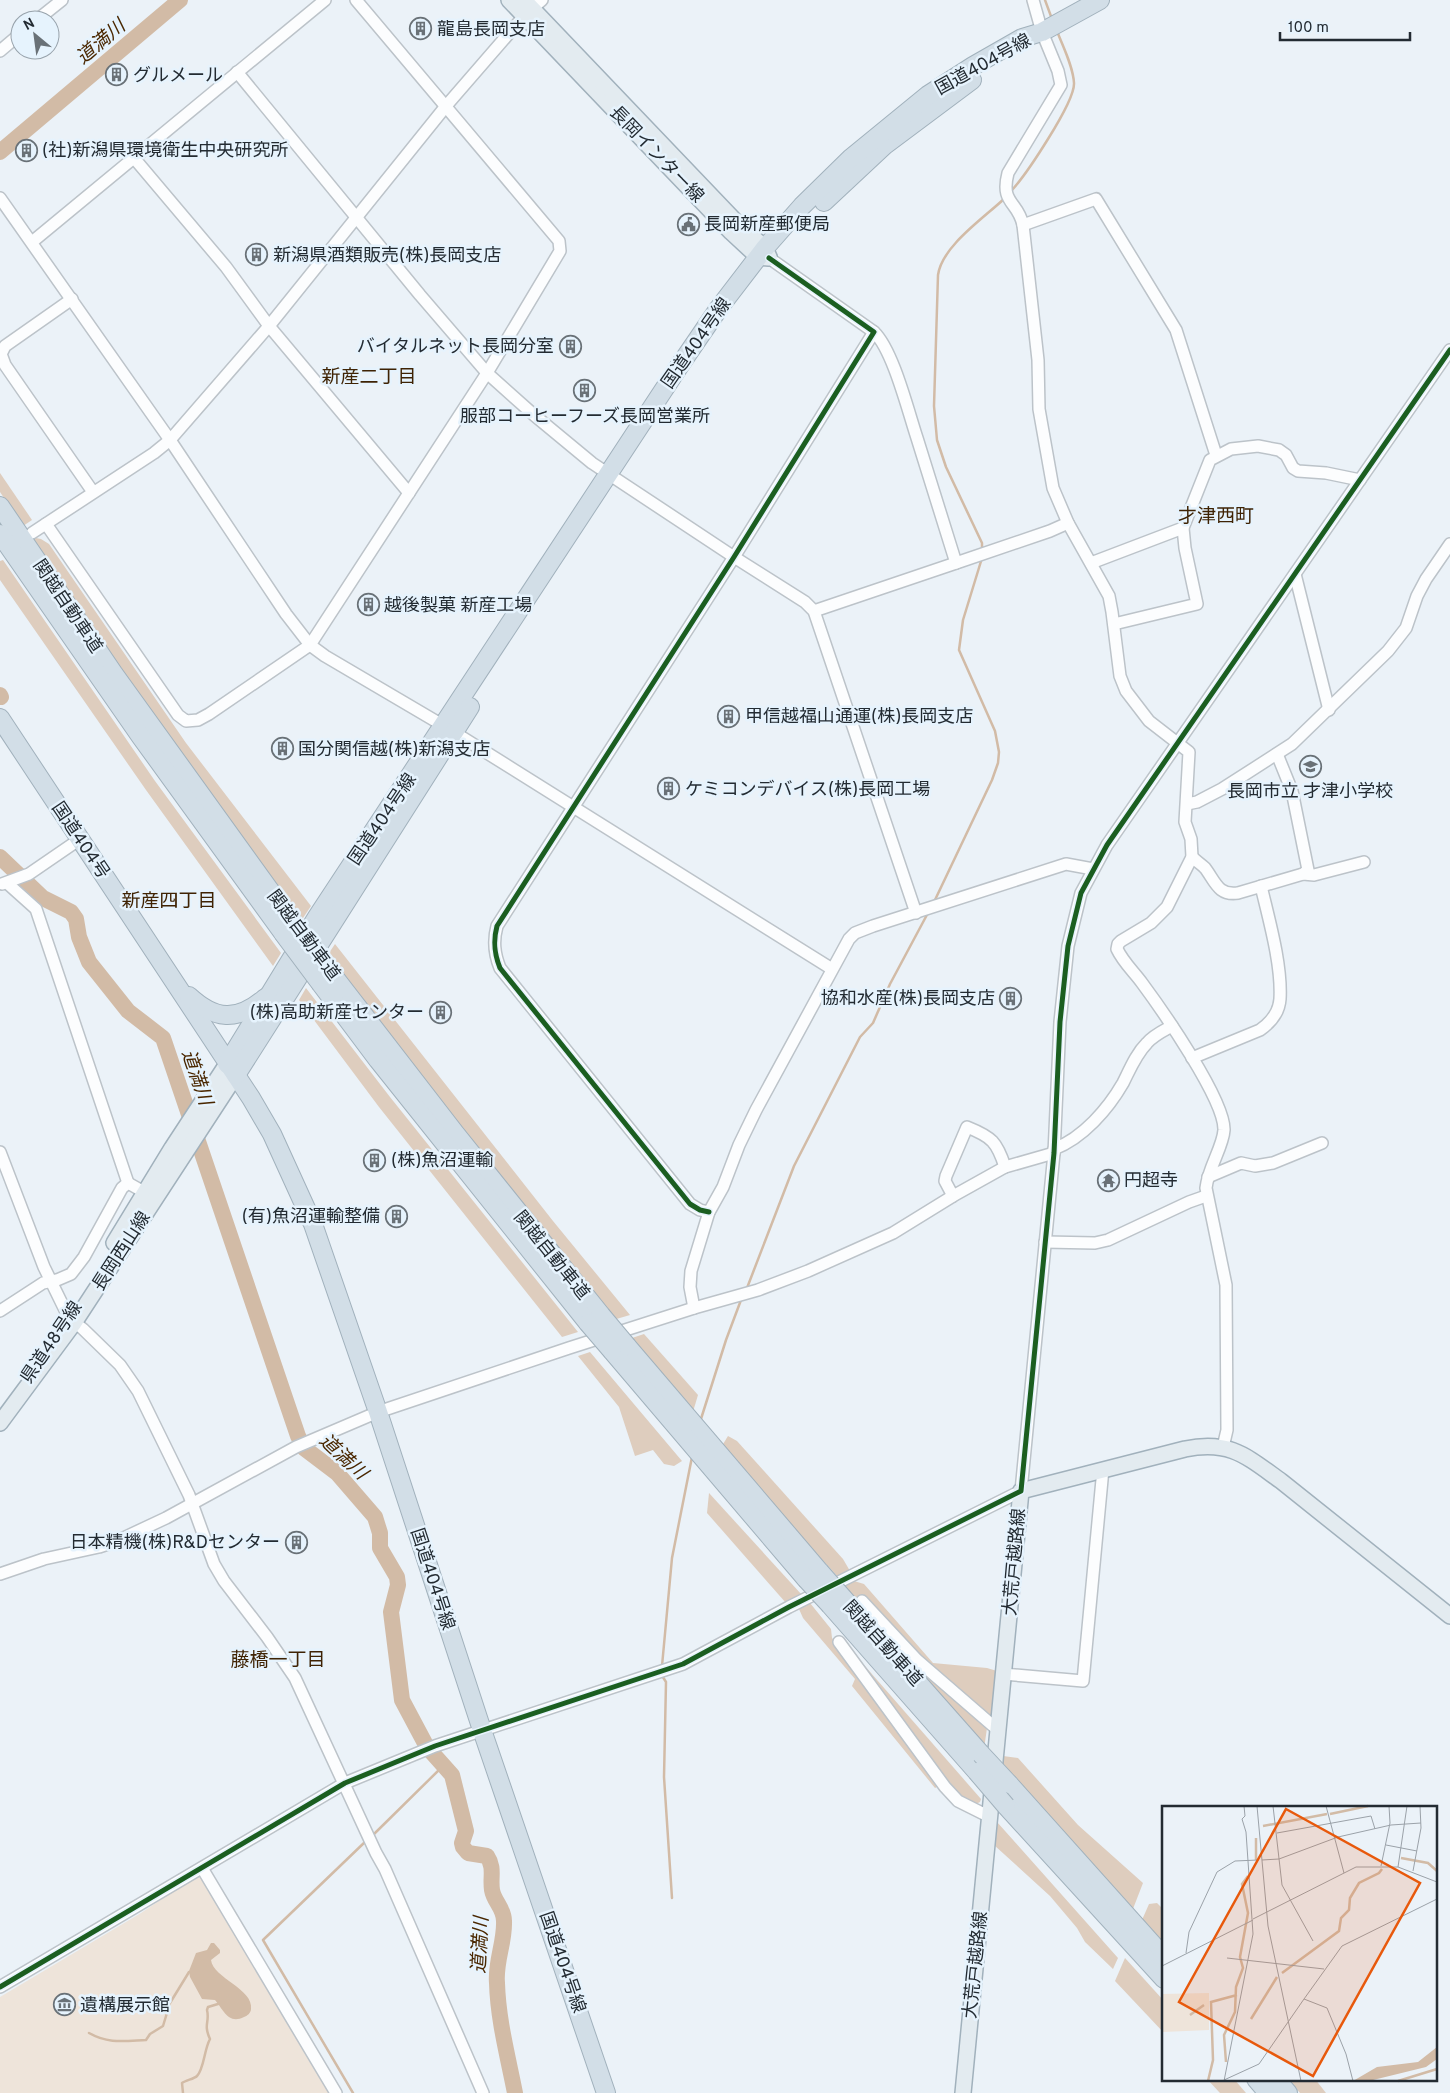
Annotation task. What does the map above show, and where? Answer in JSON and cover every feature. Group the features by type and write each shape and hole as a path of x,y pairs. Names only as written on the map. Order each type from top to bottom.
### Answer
{"highway":[{"path":"1042,32 1100,0"},
{"name":"国道404号線","path":"231,1069 614,478 719,308 802,206 851,158 928,95 1022,38 1042,32"},
{"name":"関越自動車道","path":"0,506 288,927"},
{"name":"関越自動車道","path":"0,534 113,698 325,977 449,1126 619,1349 689,1430 722,1480 1009,1784 1162,1955"},
{"name":"国道404号","path":"0,718 231,1069"},
{"name":"国道404号線","path":"231,1069 272,992 317,917 449,730"},
{"path":"174,982 205,1009 227,1016 254,1008 272,992"},
{"name":"国道404号線","path":"231,1069 272,1134 309,1215 378,1412 482,1730 606,2093"},
{"name":"関越自動車道","path":"689,1430 726,1463 813,1576"},
{"name":"関越自動車道","path":"836,1601 1006,1806 1162,1977"},
{"path":"1257,2080 1268,2093"},
{"path":"1277,2080 1288,2093"}],"main road":[{"name":"長岡インター線","path":"509,0 531,6 731,232 764,254"},
{"name":"県道48号線","path":"0,1415 71,1320 144,1192 231,1069"},
{"name":"長岡西山線","path":"0,1423 50,1357 71,1320 231,1069"},
{"name":"大荒戸越路線","path":"963,2093 1021,1491 1103,1469 1203,1446 1223,1447 1254,1462 1281,1481 1450,1616"}],"street":[{"path":"50,10 62,0"},
{"path":"32,242 325,0"},
{"path":"46,524 178,715 186,721 198,720 310,645 487,374 560,251 559,241 356,0"},
{"path":"1033,0 1042,32 1058,71 1061,85 1008,173 1006,183 1008,200 1022,218 1038,360 1038,409 1053,488 1068,523 1108,596 1114,624 1120,676 1126,691 1150,721 1189,752 1185,822 1191,839 1192,858 1167,907 1151,923 1118,944 1120,954 1172,1026 1192,1058 1211,1091 1223,1122 1222,1139 1208,1178 1206,1196 1224,1266 1226,1285 1227,1430 1223,1447"},
{"path":"32,533 154,453 170,440 269,326 446,106 531,6"},
{"path":"0,51 10,42"},
{"path":"237,72 487,374 534,416 592,463 805,602 814,611 916,913"},
{"path":"134,158 226,268 269,326 409,493"},
{"path":"0,198 170,440 286,614 310,645 832,969"},
{"path":"1023,225 1096,199 1176,330 1216,455"},
{"path":"764,254 874,332 885,346 904,399 956,563"},
{"path":"72,299 5,346 1,354 5,365 93,492"},
{"path":"708,1212 700,1210 686,1199 500,968 496,957 494,937 497,926 734,557 874,332"},
{"path":"0,1987 345,1783 436,1746 683,1664 789,1608 1021,1491 1054,1151 1060,1022 1068,946 1081,893 1107,845 1450,350"},
{"path":"1114,624 1197,604 1185,548 1184,528 1205,470 1210,460 1216,455 1231,450 1258,446 1279,450 1286,455 1293,468 1298,472 1326,473 1360,480"},
{"path":"814,611 1050,531 1068,523"},
{"path":"1091,563 1184,528"},
{"path":"1187,804 1197,802 1214,793 1277,754 1329,710 1400,638 1406,628 1417,596 1426,578 1450,544"},
{"path":"1295,574 1329,710"},
{"path":"1277,754 1292,791 1299,820 1308,870 1303,874"},
{"path":"3,884 29,874 80,838"},
{"path":"1192,858 1204,868 1223,892 1232,894 1303,874 1314,875 1364,862"},
{"path":"694,1308 690,1287 691,1271 708,1212 723,1187 739,1145 756,1110 849,939 855,933 873,926 1066,864 1094,869"},
{"path":"3,884 36,909 128,1183 144,1192"},
{"path":"1192,1058 1260,1030 1267,1025 1278,1009 1280,1000 1273,937 1260,886"},
{"path":"0,1574 44,1559 99,1547 117,1541 193,1504 296,1447 378,1412 694,1308 758,1290 843,1257 893,1233 1005,1167 1054,1151 1070,1141 1098,1116 1114,1098 1140,1051 1155,1035 1172,1026"},
{"path":"953,1196 946,1181 946,1176 967,1127 980,1132 993,1141 999,1148 1005,1167"},
{"path":"1208,1178 1241,1163 1263,1166 1273,1163 1322,1143"},
{"path":"0,1152 50,1280 71,1320 95,1341 128,1375 193,1504 214,1564 224,1581 267,1637 295,1678 436,1982 483,2093"},
{"path":"0,1312 42,1283 65,1277 76,1269 122,1188 128,1183"},
{"path":"1045,1242 1095,1243 1108,1240 1206,1196"},
{"path":"1004,1674 1083,1681 1103,1469"},
{"path":"862,1601 917,1660 999,1731"},
{"path":"839,1642 945,1787 958,1801 990,1817"},
{"path":"202,1868 336,2093"}],"shaded area":[{"path":"0,473 32,520 23,526 0,492"},
{"path":"36,538 49,544 186,743 311,906 301,921 146,707 33,540"},
{"path":"3,560 155,781 281,953 273,966 146,790 0,580 0,561"},
{"path":"335,944 553,1221 630,1315 613,1320 541,1230 327,956"},
{"path":"306,988 390,1097 578,1332 562,1337 379,1107 299,1000"},
{"path":"644,1334 698,1395 692,1415 629,1339"},
{"path":"590,1352 682,1461 674,1466 664,1464 653,1450 635,1456 619,1407 578,1356"},
{"path":"728,1436 737,1441 843,1559 850,1571 839,1578 720,1449"},
{"path":"709,1493 802,1595 786,1603 707,1513"},
{"path":"854,1581 864,1584 933,1663 987,1668 997,1671 993,1716 985,1715 858,1605 844,1587"},
{"path":"810,1603 831,1629 832,1638 937,1787 935,1788 852,1686 855,1679 803,1618 799,1609"},
{"path":"882,1634 987,1728 984,1749"},
{"path":"857,1657 981,1799 980,1802 976,1804 957,1796"},
{"path":"1003,1756 1018,1758 1078,1825 1143,1883 1131,1914 1001,1769"},
{"path":"997,1822 1118,1958 1113,1969 1085,1942 1077,1928 1050,1896 994,1845"},
{"path":"196,1876 201,1876 329,2093 0,2093 0,1997 141,1913"},
{"path":"1157,1903 1162,1908 1162,1942 1142,1920 1149,1904"},
{"path":"211,1943 214,1943 220,1950 220,1953 211,1960 213,1966 240,1989 250,2002 251,2010 245,2017 238,2019 230,2018 215,2000 202,1999 190,1977 189,1971 196,1953 207,1950"},
{"path":"1125,1958 1162,1999 1162,2031 1115,1981"},
{"path":"1208,2080 1235,2080 1246,2093 1220,2093"},
{"path":"1289,2080 1316,2080 1326,2093 1300,2093"}],"waterway":[{"name":"道満川","path":"0,152 180,0"},
{"path":"1045,0 1052,19"},
{"path":"1010,192 1048,139 1067,106 1072,93 1074,83 1072,70 1057,31"},
{"path":"982,550 982,543 946,467 937,440 934,406 938,275 941,264 955,243 1005,198"},
{"path":"934,902 992,780 998,763 999,752 995,731 959,650 963,620 982,558"},
{"name":"道満川","path":"0,857 43,898 71,912 76,919 79,937 89,962 128,1011 163,1038 298,1436 304,1448 337,1473 375,1517 380,1533 380,1548 397,1577 398,1585 391,1612 402,1700 427,1747 452,1775 466,1831 462,1843 463,1847 468,1853 487,1856 492,1869 493,1894 504,1916 504,1929 497,1975 498,1997 515,2093"},
{"path":"747,1288 794,1166 860,1037 873,1023 890,984 929,911"},
{"path":"700,1422 741,1300"},
{"path":"662,1666 672,1558 692,1457"},
{"path":"661,1674 666,1682 664,1777 672,1898"},
{"path":"372,1836 444,1765"},
{"path":"353,2093 263,1940 366,1841"},
{"path":"89,2033 96,2037 110,2040 146,2040 150,2034 163,2026 170,2003 189,1972"},
{"path":"183,2093 182,2083 196,2077 203,2064 210,2039 207,2026 208,2007 218,2004"}],"cycle path":[{"path":"709,1212 700,1210 690,1204 500,968 495,952 495,937 497,926 734,557 874,332 769,258"},
{"path":"0,1987 345,1783 435,1746 683,1664 789,1607 1021,1491 1054,1153 1060,1022 1068,946 1081,893 1107,845 1450,350"}],"place":[{"name":"龍島長岡支店","path":"421,29"},
{"name":"グルメール","path":"117,75"},
{"name":"(社)新潟県環境衛生中央研究所","path":"26,150"},
{"name":"長岡新産郵便局","path":"688,224"},
{"name":"新潟県酒類販売(株)長岡支店","path":"257,255"},
{"name":"バイタルネット長岡分室","path":"570,346"},
{"name":"服部コーヒーフーズ長岡営業所","path":"585,391"},
{"name":"越後製菓 新産工場","path":"368,605"},
{"name":"甲信越福山通運(株)長岡支店","path":"729,716"},
{"name":"国分関信越(株)新潟支店","path":"282,749"},
{"name":"長岡市立 才津小学校","path":"1310,766"},
{"name":"ケミコンデバイス(株)長岡工場","path":"669,789"},
{"name":"協和水産(株)長岡支店","path":"1011,998"},
{"name":"(株)高助新産センター","path":"440,1012"},
{"name":"(株)魚沼運輸","path":"375,1160"},
{"name":"円超寺","path":"1108,1180"},
{"name":"(有)魚沼運輸整備","path":"396,1216"},
{"name":"日本精機(株)R&Dセンター","path":"296,1542"},
{"name":"遺構展示館","path":"64,2005"}],"district":[{"name":"新産二丁目","path":"369,376"},
{"name":"才津西町","path":"1216,515"},
{"name":"新産四丁目","path":"169,900"},
{"name":"藤橋一丁目","path":"278,1659"}]}
